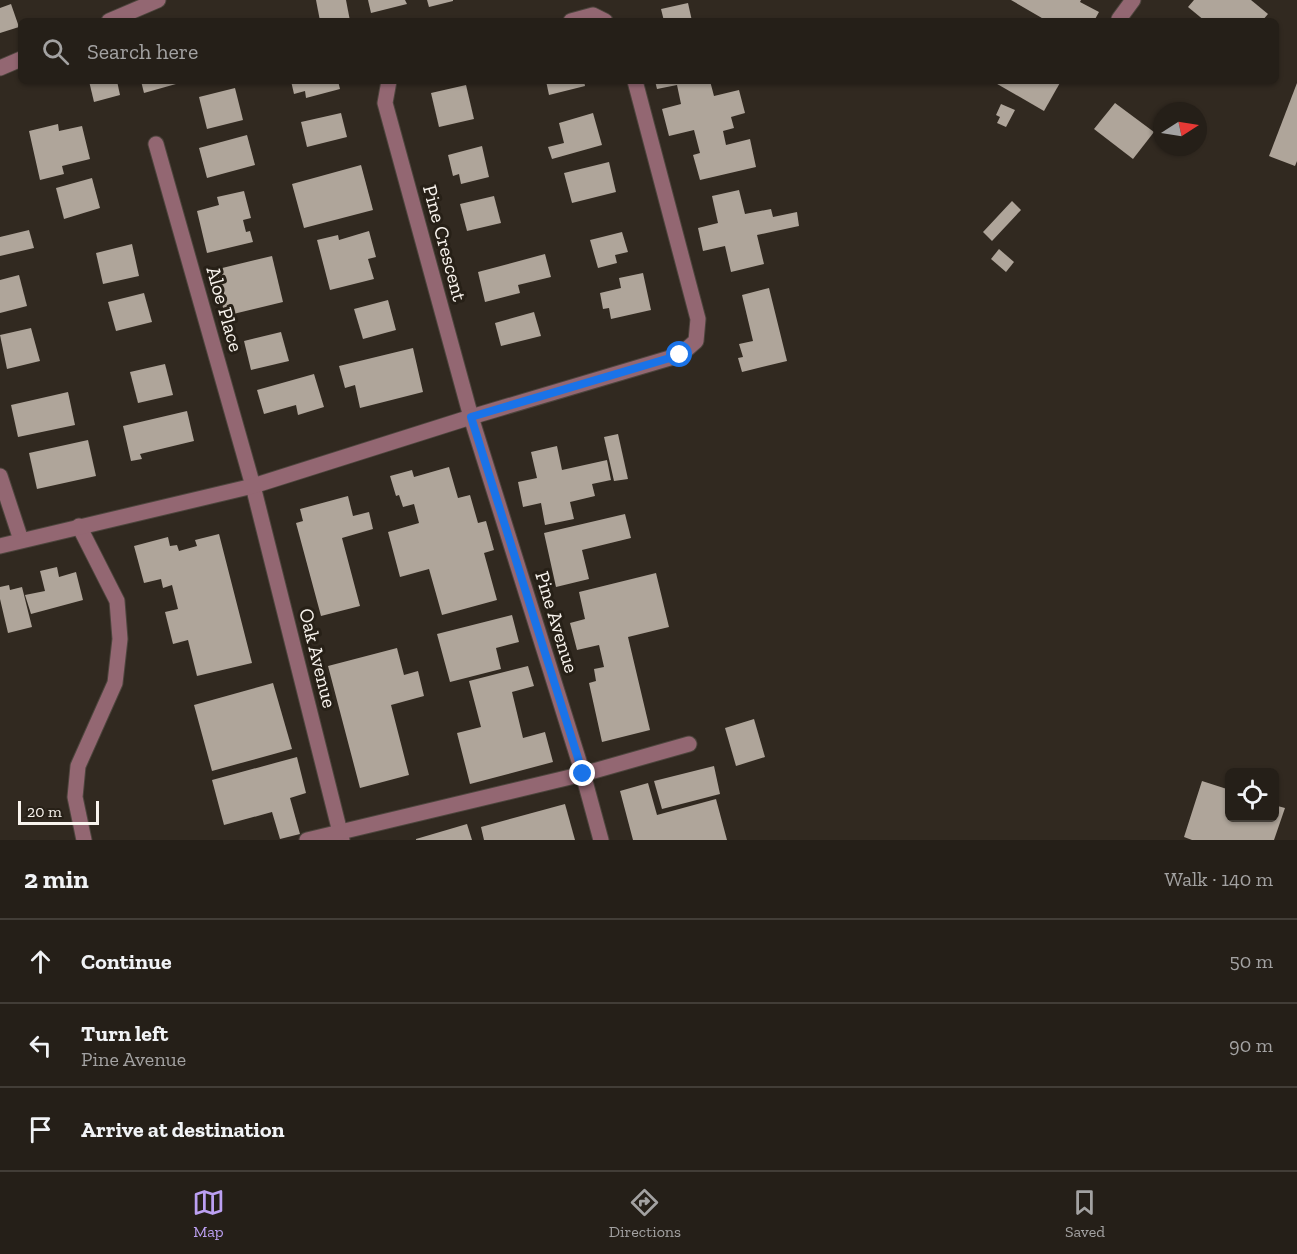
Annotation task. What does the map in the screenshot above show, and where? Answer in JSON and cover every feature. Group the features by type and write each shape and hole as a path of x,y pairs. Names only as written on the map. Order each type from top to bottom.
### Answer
{"street":[{"path":"116,18 158,0"},
{"path":"1120,18 1133,0"},
{"path":"582,18 593,15 599,18"},
{"path":"0,68 18,60"},
{"name":"Pine Crescent","path":"388,84 385,104 471,417"},
{"path":"0,546 253,486 471,417 680,355 696,341 698,319 636,84"},
{"name":"Aloe Place","path":"156,144 253,486"},
{"name":"Pine Avenue","path":"471,417 583,774 601,840"},
{"path":"0,477 21,540"},
{"name":"Oak Avenue","path":"253,486 341,836"},
{"path":"79,526 117,602 120,639 114,683 78,766 75,797 84,840"},
{"path":"307,840 341,836 583,774 689,744"}],"building":[{"path":"316,0 346,0 349,18 319,18"},
{"path":"368,0 405,0 407,4 371,13"},
{"path":"427,0 453,0 453,1 429,7"},
{"path":"1011,0 1081,0 1080,2 1099,12 1096,18 1042,18"},
{"path":"1194,0 1251,0 1268,14 1265,18 1201,18 1188,7"},
{"path":"688,3 691,18 663,18 661,9"},
{"path":"11,4 18,27 0,33 0,8"},
{"path":"1297,83 1297,161 1295,166 1269,156"},
{"path":"90,84 118,84 120,95 94,102"},
{"path":"142,84 176,84 144,93"},
{"path":"292,84 339,84 340,89 306,98 305,91 294,94"},
{"path":"547,84 585,84 585,86 549,95"},
{"path":"656,84 711,84 714,96 739,90 745,113 731,117 734,128 723,131 726,145 750,139 756,167 700,180 693,155 700,153 694,130 669,136 662,109 681,104 677,85 657,89"},
{"path":"997,84 1059,84 1044,111"},
{"path":"466,85 474,119 439,127 431,93"},
{"path":"235,88 243,120 207,129 199,97"},
{"path":"1115,103 1153,133 1133,159 1094,129"},
{"path":"1001,104 1015,110 1006,127 997,123 1000,117 996,115"},
{"path":"341,113 347,137 307,147 301,122"},
{"path":"593,113 602,145 552,159 548,147 564,143 559,123"},
{"path":"58,124 59,131 82,126 90,159 62,166 64,174 40,180 29,131"},
{"path":"247,135 255,165 207,178 199,148"},
{"path":"482,146 489,177 461,184 459,174 453,176 448,155"},
{"path":"609,162 616,192 572,203 564,173"},
{"path":"361,165 373,210 304,228 292,184"},
{"path":"92,178 100,208 64,219 56,188"},
{"path":"739,190 745,214 771,209 773,217 797,212 799,226 757,235 764,264 731,272 725,246 703,251 698,228 718,223 712,196"},
{"path":"244,191 251,218 243,220 246,232 250,231 253,242 207,253 197,211 219,205 217,197"},
{"path":"494,196 501,223 467,231 460,204"},
{"path":"1012,201 1021,210 992,241 983,232"},
{"path":"29,230 34,248 0,256 0,237"},
{"path":"369,231 376,257 368,259 374,279 330,290 317,240 338,235 339,240"},
{"path":"622,232 628,252 615,255 617,263 598,268 590,240"},
{"path":"132,244 139,276 103,284 96,253"},
{"path":"999,249 1014,262 1006,272 991,259"},
{"path":"545,254 551,277 518,285 520,293 485,302 478,272"},
{"path":"272,256 283,302 225,316 214,270"},
{"path":"643,273 651,310 611,319 609,308 603,309 600,293 621,288 619,278"},
{"path":"19,275 27,306 0,313 0,280"},
{"path":"769,288 787,361 742,372 738,358 743,357 739,344 753,341 742,295"},
{"path":"144,293 152,322 116,331 108,302"},
{"path":"388,300 396,330 363,339 354,309"},
{"path":"534,312 541,336 501,346 495,323"},
{"path":"31,328 40,361 7,369 0,335"},
{"path":"281,332 289,361 251,370 244,341"},
{"path":"413,348 423,392 360,408 355,385 345,388 339,366"},
{"path":"165,364 173,395 138,403 130,372"},
{"path":"314,374 324,407 298,415 296,405 264,414 257,390"},
{"path":"68,392 75,425 18,437 11,405"},
{"path":"187,411 194,441 140,454 142,459 131,461 123,426"},
{"path":"618,434 628,479 614,481 604,437"},
{"path":"88,440 96,476 37,489 29,453"},
{"path":"557,446 562,470 607,460 611,480 592,484 595,496 570,502 574,519 545,525 541,503 523,507 518,482 537,478 531,452"},
{"path":"449,467 458,498 470,495 478,523 486,521 494,550 484,553 497,600 442,615 429,569 400,577 388,532 419,523 414,504 403,507 399,495 396,496 390,476 412,470 414,477"},
{"path":"348,496 353,516 369,512 373,529 342,538 360,606 321,616 296,523 303,521 300,509"},
{"path":"625,514 631,538 582,550 589,579 556,587 544,533"},
{"path":"219,534 252,663 197,676 188,640 173,644 165,612 178,609 172,585 163,588 161,579 144,583 134,546 168,537 170,546 177,545 179,551 197,546 195,540"},
{"path":"57,567 59,577 76,572 83,600 31,614 25,595 45,591 40,571"},
{"path":"656,573 669,627 628,637 650,730 602,742 589,683 596,681 594,669 604,667 599,645 577,650 570,623 585,619 579,592"},
{"path":"9,585 10,590 22,587 32,627 8,633 0,599 0,587"},
{"path":"512,615 519,642 496,648 501,669 450,682 437,634"},
{"path":"397,648 404,675 418,671 424,696 391,705 409,775 360,788 328,666"},
{"path":"528,666 534,686 512,692 523,738 545,732 553,762 470,784 457,733 481,727 469,681"},
{"path":"273,683 292,749 212,771 194,705"},
{"path":"754,719 765,757 736,766 725,728"},
{"path":"297,757 306,793 290,798 300,834 280,839 272,812 224,825 212,780"},
{"path":"714,766 720,794 662,809 654,781"},
{"path":"1202,781 1225,788 1225,822 1279,822 1279,806 1285,808 1274,840 1192,840 1184,837"},
{"path":"648,783 657,815 716,799 727,840 633,840 620,791"},
{"path":"565,804 575,840 484,840 481,827"},
{"path":"467,824 472,840 416,840 416,839"}],"route":[{"path":"583,774 471,417 680,355"}]}
